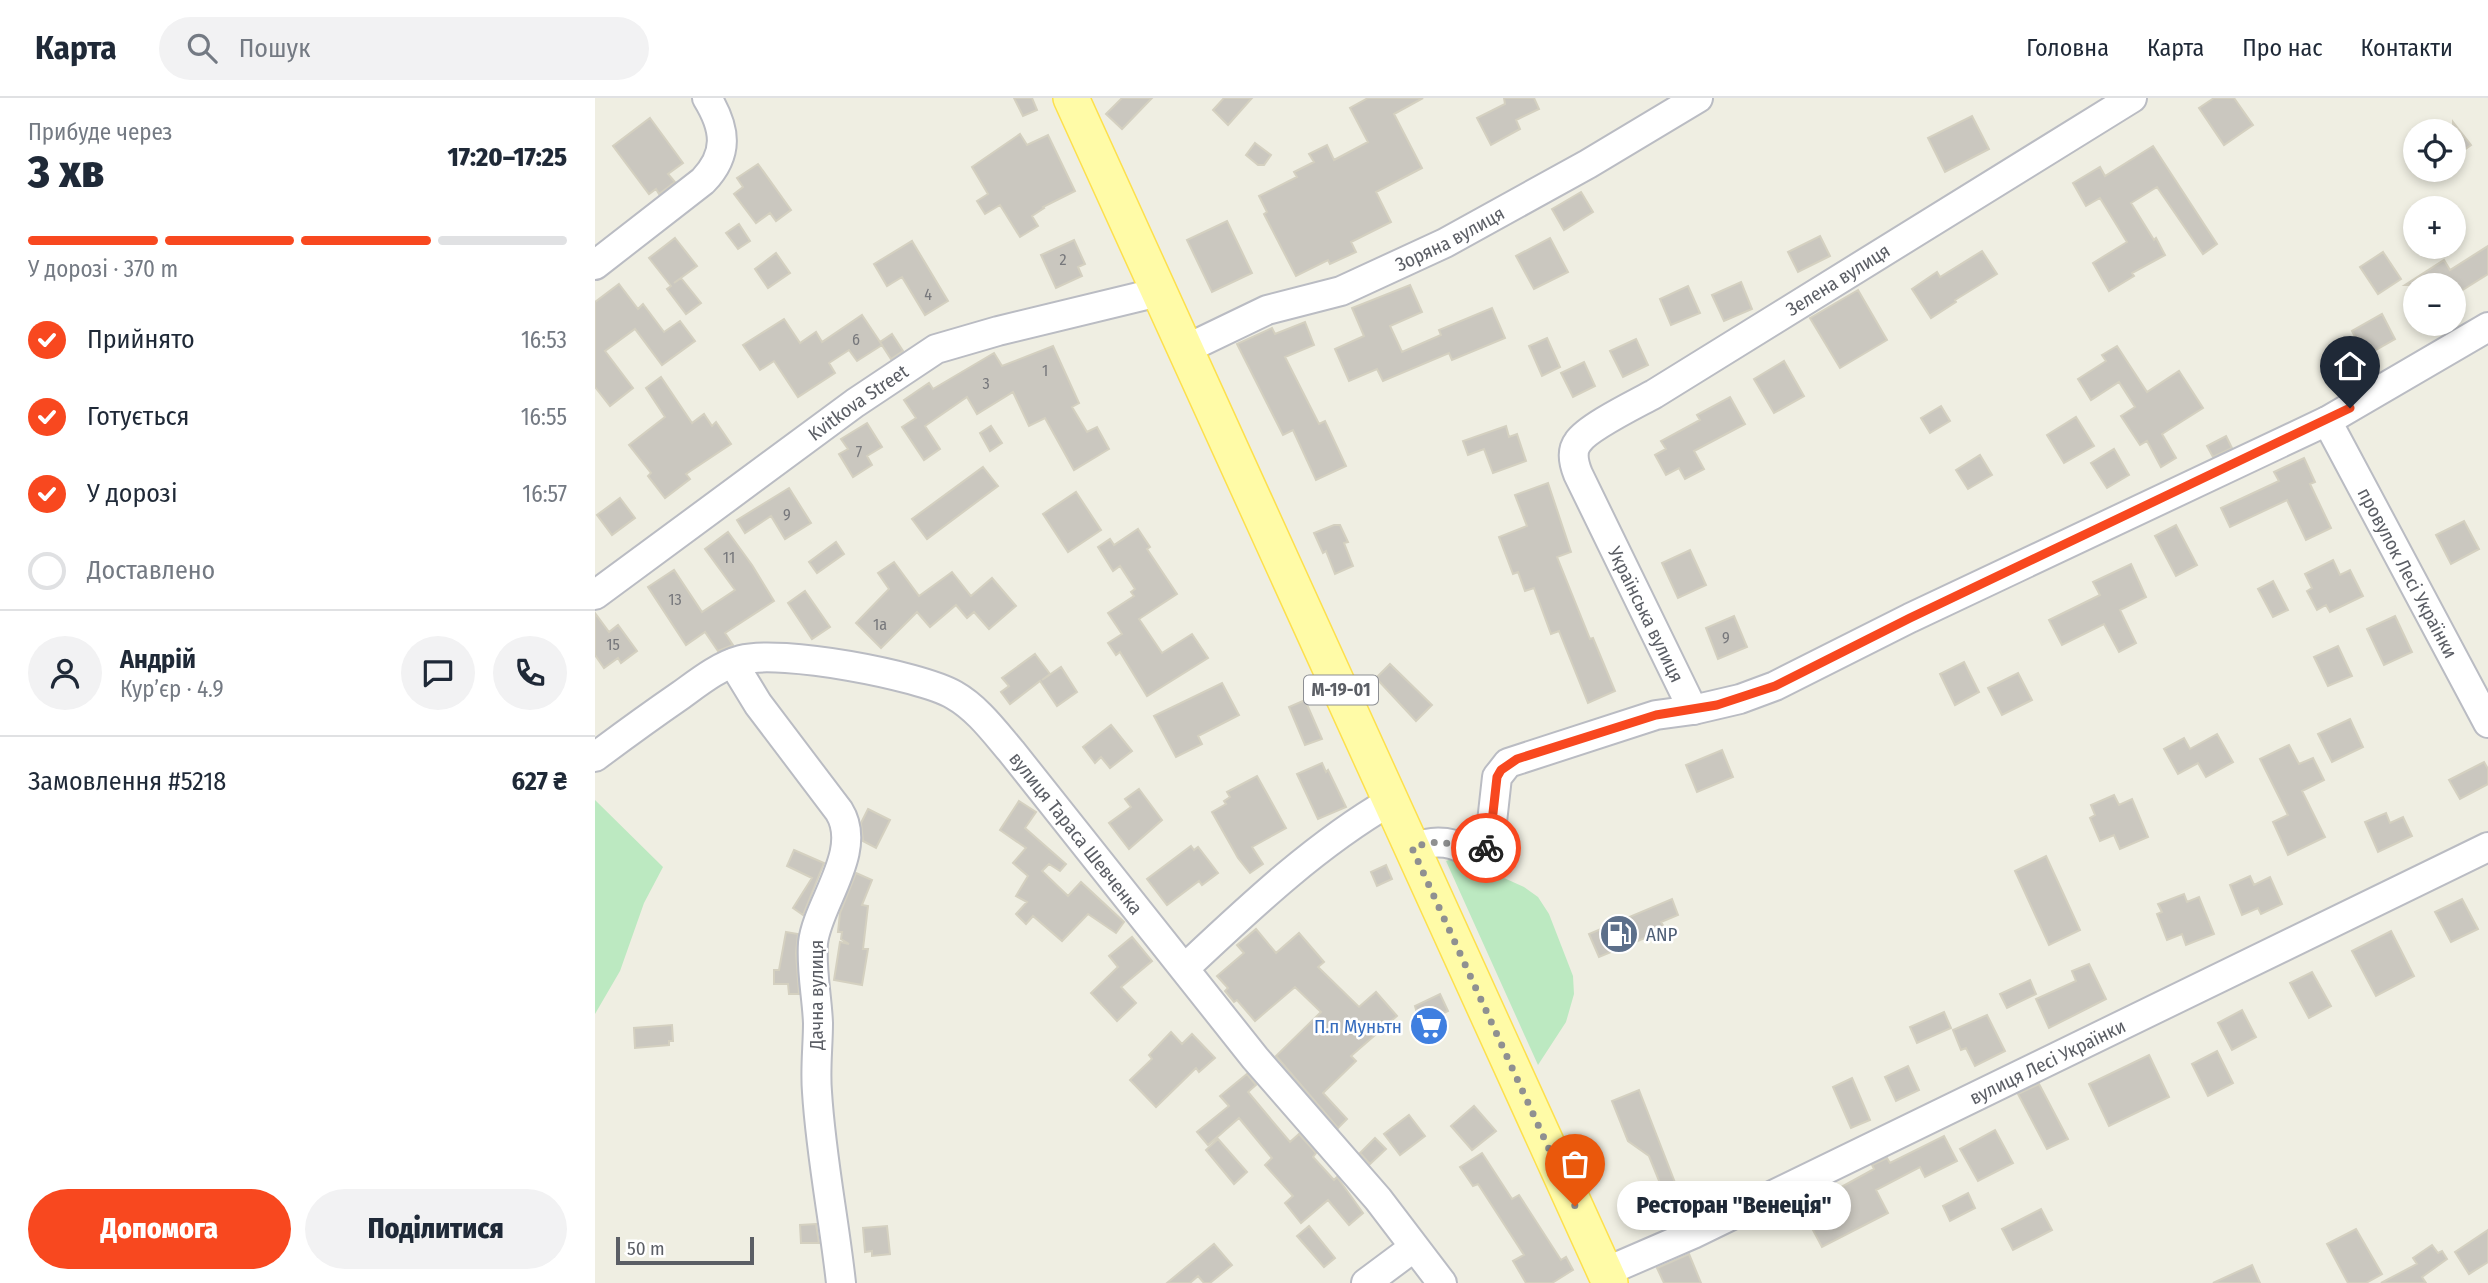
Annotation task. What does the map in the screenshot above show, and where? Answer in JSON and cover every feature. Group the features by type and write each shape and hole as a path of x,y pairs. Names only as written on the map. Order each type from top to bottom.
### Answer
{"main road":[{"name":"М-19-01","path":"1072,98 1608,1277"}],"street":[{"path":"595,265 695,188 716,166 721,149 721,129 707,98"},
{"name":"Зоряна вулиця","path":"1187,349 1267,310 1341,291 1454,239 1588,164 1698,98"},
{"name":"Зелена вулиця","path":"1580,479 1574,450 1577,442 1586,434 2132,98"},
{"name":"Kvitkova Street","path":"595,595 925,355 961,341 1159,292"},
{"path":"1412,848 1425,843 1443,842 1484,858 1492,822 1497,777 1508,763 1656,715 1740,699 1775,686 1910,618 2327,421 2488,327"},
{"name":"провулок Лесі Українки","path":"2327,421 2488,723"},
{"name":"Українська вулиця","path":"1580,479 1693,710"},
{"name":"вулиця Тараса Шевченка","path":"595,757 692,687 733,663 750,658 800,659 909,678 937,686 957,697 985,721 1011,751 1255,1058 1378,1199 1442,1283"},
{"name":"Дачна вулиця","path":"733,663 758,704 839,811 845,824 842,860 829,900 816,928 813,956 818,1025 816,1079 820,1133 841,1283"},
{"path":"1185,968 1281,881 1357,822 1391,801"},
{"name":"вулиця Лесі Українки","path":"1608,1277 2488,847"},
{"path":"1366,1283 1413,1248"}],"green space":[{"path":"595,800 663,867 644,903 620,971 595,1014"},
{"path":"1462,859 1524,887 1538,897 1549,914 1573,976 1574,994 1566,1022 1538,1065 1446,861"}],"building":[{"path":"1014,98 1032,98 1037,110 1023,116"},
{"path":"1122,98 1152,98 1122,129 1106,114"},
{"path":"1224,98 1252,98 1228,125 1213,110"},
{"path":"1368,98 1423,98 1394,114 1422,168 1376,192 1391,222 1351,242 1356,252 1330,264 1328,260 1296,276 1264,214 1267,212 1259,196 1297,177 1294,172 1314,162 1309,154 1327,145 1334,160 1368,142 1350,108"},
{"path":"1504,98 1534,98 1539,109 1516,120 1520,129 1491,145 1477,118 1505,104"},
{"path":"2214,98 2234,98 2253,125 2224,145 2199,108"},
{"path":"1972,116 1989,149 1945,172 1928,138"},
{"path":"650,118 683,163 668,174 675,182 659,194 656,189 649,194 613,146"},
{"path":"1020,134 1027,145 1048,135 1075,191 1043,207 1032,216 1038,226 1020,237 1000,205 985,214 977,201 988,194 972,167"},
{"path":"1255,143 1271,155 1264,165 1258,165 1246,155"},
{"path":"2153,146 2217,244 2203,254 2157,187 2131,203 2165,255 2132,273 2134,276 2109,291 2093,263 2127,242 2100,198 2086,206 2073,183 2100,167 2105,176"},
{"path":"758,164 791,210 776,221 770,213 756,223 734,194 743,187 737,178"},
{"path":"1581,192 1593,212 1564,230 1552,209"},
{"path":"1227,221 1252,273 1212,292 1187,240"},
{"path":"739,224 750,241 738,249 726,233"},
{"path":"1820,236 1830,256 1798,272 1788,252"},
{"path":"675,238 697,266 674,283 681,278 701,303 686,314 667,289 671,286 649,258"},
{"path":"1550,238 1568,272 1534,289 1516,256"},
{"path":"1074,240 1085,264 1078,267 1082,276 1056,288 1041,255"},
{"path":"912,241 948,301 925,315 902,277 887,286 874,264"},
{"path":"2488,246 2488,274 2466,288 2466,273 2424,273 2444,260 2450,270"},
{"path":"1982,251 1997,274 1931,318 1912,289 1937,272 1940,277"},
{"path":"2383,252 2401,279 2378,294 2360,267"},
{"path":"776,253 790,273 768,288 755,269"},
{"path":"1741,282 1752,309 1724,321 1712,295"},
{"path":"619,284 638,309 643,304 664,332 680,321 695,341 662,365 635,329 605,351 633,388 610,406 595,387 595,302"},
{"path":"1410,285 1422,312 1390,326 1402,352 1441,335 1439,330 1492,308 1505,338 1452,360 1449,353 1383,381 1377,369 1349,381 1335,349 1364,336 1352,308"},
{"path":"1688,286 1700,313 1671,325 1660,299"},
{"path":"1858,290 1887,340 1840,368 1810,318"},
{"path":"2382,314 2395,339 2365,356 2352,331"},
{"path":"862,315 882,345 857,361 849,350 829,363 835,373 798,397 774,361 760,370 743,345 784,319 800,343 816,332 822,342"},
{"path":"1305,322 1314,345 1285,357 1319,424 1325,421 1346,466 1316,480 1293,430 1283,435 1237,344 1272,328 1275,334"},
{"path":"892,334 903,351 891,359 880,342"},
{"path":"1547,338 1560,367 1542,376 1529,346"},
{"path":"1636,339 1648,365 1623,377 1610,351"},
{"path":"1053,346 1079,403 1072,407 1087,432 1097,427 1109,449 1074,470 1045,418 1029,426 1013,392 977,414 967,397 925,426 940,449 924,460 902,427 916,418 904,400 929,383 933,389 994,353 1002,366"},
{"path":"2117,346 2147,392 2179,371 2203,408 2162,434 2176,458 2161,467 2147,441 2140,445 2121,416 2135,407 2119,382 2091,400 2078,379 2106,361 2102,355"},
{"path":"1784,361 1804,396 1774,413 1754,379"},
{"path":"1584,362 1595,386 1573,397 1561,373"},
{"path":"661,377 692,423 704,414 712,426 716,422 731,444 686,474 690,479 665,498 648,476 651,473 629,445 665,417 646,388"},
{"path":"1730,397 1745,424 1694,451 1704,469 1685,479 1679,468 1666,475 1655,455 1666,449 1661,441 1700,420 1697,415"},
{"path":"1941,406 1950,421 1930,433 1921,418"},
{"path":"2076,417 2094,446 2064,463 2047,435"},
{"path":"867,423 882,447 867,456 872,465 853,477 839,454 848,449 841,439"},
{"path":"991,426 1002,443 990,451 980,433"},
{"path":"1506,426 1509,437 1517,434 1526,461 1493,473 1484,449 1468,455 1463,441"},
{"path":"2226,436 2232,448 2213,457 2207,446"},
{"path":"2114,449 2129,475 2107,488 2091,463"},
{"path":"1980,455 1992,475 1968,489 1956,470"},
{"path":"2304,458 2315,482 2310,484 2331,528 2306,540 2287,500 2230,527 2221,508 2279,481 2274,472"},
{"path":"983,467 998,486 927,539 912,519"},
{"path":"1548,483 1571,552 1557,557 1590,639 1593,638 1615,691 1588,703 1559,631 1551,634 1534,588 1525,591 1518,572 1513,574 1499,537 1527,526 1515,495"},
{"path":"789,488 811,523 785,539 771,516 745,533 737,520"},
{"path":"1076,492 1101,530 1068,552 1043,514"},
{"path":"620,498 635,518 612,535 597,515"},
{"path":"2464,521 2479,549 2451,564 2436,535"},
{"path":"1340,525 1348,542 1344,543 1353,566 1335,574 1326,551 1323,553 1314,533"},
{"path":"2176,525 2197,565 2176,576 2155,536"},
{"path":"1138,529 1150,547 1147,549 1177,594 1139,619 1162,653 1192,634 1208,658 1147,696 1120,652 1116,655 1108,643 1122,634 1108,613 1134,596 1131,592 1135,589 1120,566 1113,571 1098,547 1110,539 1114,545"},
{"path":"728,532 774,601 725,633 733,645 718,651 705,632 686,645 648,587 674,570 702,612 735,590 705,549"},
{"path":"836,542 844,554 817,573 809,562"},
{"path":"1690,550 1706,585 1678,598 1662,563"},
{"path":"2333,560 2340,575 2350,570 2363,596 2330,612 2326,605 2317,610 2307,591 2312,588 2305,574"},
{"path":"894,562 919,596 952,572 971,596 992,578 1016,606 989,629 974,612 967,618 956,605 930,627 917,612 881,648 856,623 889,589 878,573"},
{"path":"2131,564 2146,597 2120,610 2136,643 2119,652 2104,624 2062,645 2049,620 2100,595 2093,582"},
{"path":"2273,581 2288,610 2273,617 2258,589"},
{"path":"805,591 830,627 812,639 788,603"},
{"path":"595,613 609,632 618,625 637,651 621,663 618,658 604,668 595,655"},
{"path":"1734,616 1747,647 1718,659 1706,628"},
{"path":"2395,616 2412,652 2384,665 2367,629"},
{"path":"2338,646 2352,676 2328,686 2314,657"},
{"path":"1035,654 1050,674 1042,680 1061,667 1077,692 1057,706 1040,681 1010,704 1001,692 1009,686 1002,678"},
{"path":"1964,662 1979,692 1955,705 1940,674"},
{"path":"1390,664 1432,705 1416,721 1376,678"},
{"path":"2018,673 2032,700 2002,715 1988,688"},
{"path":"1222,683 1239,715 1198,736 1202,744 1176,757 1154,716"},
{"path":"1305,700 1322,739 1305,745 1289,707"},
{"path":"2350,719 2363,747 2332,762 2318,734"},
{"path":"1111,725 1132,751 1110,768 1101,757 1095,763 1083,747"},
{"path":"2217,734 2233,762 2206,777 2198,763 2178,774 2164,749 2184,738 2190,749"},
{"path":"2289,745 2299,764 2313,758 2324,780 2302,791 2325,837 2288,855 2273,822 2288,815 2260,759"},
{"path":"1722,750 1733,777 1697,792 1686,765"},
{"path":"2484,762 2488,769 2488,784 2460,799 2449,780"},
{"path":"1322,763 1346,807 1318,819 1297,774"},
{"path":"1257,776 1286,828 1252,847 1263,864 1250,873 1238,858 1212,812 1226,804 1224,801 1230,797 1227,792"},
{"path":"1139,789 1162,820 1129,849 1109,823 1131,807 1125,799"},
{"path":"2114,795 2119,805 2132,799 2148,837 2120,849 2114,835 2100,841 2090,818 2095,815 2091,805"},
{"path":"1019,801 1036,812 1025,828 1066,864 1060,871 1049,864 1042,871 1068,896 1081,882 1124,922 1116,933 1088,914 1062,941 1033,916 1026,924 1016,914 1027,902 1016,896 1028,876 1013,863 1026,848 1000,830"},
{"path":"868,809 890,820 876,848 863,841 861,823"},
{"path":"2386,813 2390,823 2403,817 2412,836 2378,852 2365,822"},
{"path":"1191,846 1194,850 1198,847 1218,873 1202,885 1199,881 1167,905 1147,879"},
{"path":"794,850 824,863 803,915 793,908 812,878 787,866"},
{"path":"2046,856 2080,930 2049,945 2015,871"},
{"path":"1386,865 1392,879 1377,886 1371,872"},
{"path":"856,873 872,880 862,905 868,906 863,949 868,949 862,985 834,980 840,942 849,944 841,939 842,932 838,932 840,913"},
{"path":"2250,876 2254,885 2270,877 2282,904 2261,914 2258,908 2242,915 2230,885"},
{"path":"2184,894 2187,902 2199,897 2214,934 2186,945 2182,934 2167,940 2157,914 2162,912 2158,904"},
{"path":"1672,899 1678,915 1661,922 1664,927 1649,933 1650,936 1599,957 1589,934"},
{"path":"2462,899 2478,929 2451,942 2435,912"},
{"path":"1256,929 1276,953 1299,933 1324,962 1318,967 1359,1007 1376,992 1397,1016 1351,1056 1356,1061 1323,1093 1347,1119 1338,1128 1276,1056 1321,1012 1295,987 1255,1021 1237,1000 1234,1002 1225,991 1228,988 1217,976 1244,953 1237,945"},
{"path":"2391,931 2414,976 2376,996 2352,951"},
{"path":"786,932 798,934 796,953 799,994 789,994 788,984 774,984 774,970 779,970"},
{"path":"1132,937 1152,961 1121,987 1136,1003 1117,1021 1091,993 1118,967 1109,956"},
{"path":"2089,964 2106,999 2049,1028 2036,999 2076,981 2072,971"},
{"path":"2312,972 2331,1006 2309,1018 2290,983"},
{"path":"2030,980 2036,994 2007,1008 2000,994"},
{"path":"1440,994 1448,1011 1420,1024 1415,1006"},
{"path":"2242,1010 2256,1037 2232,1050 2218,1023"},
{"path":"1944,1012 1951,1028 1917,1043 1910,1027"},
{"path":"1987,1015 2005,1051 1975,1066 1966,1048 1961,1050 1953,1030"},
{"path":"672,1025 673,1041 669,1041 669,1045 635,1048 634,1028"},
{"path":"1171,1032 1182,1044 1192,1034 1215,1058 1199,1072 1196,1068 1156,1107 1130,1080 1152,1059 1149,1055"},
{"path":"2217,1051 2233,1083 2208,1096 2192,1064"},
{"path":"2149,1055 2169,1097 2109,1126 2089,1084"},
{"path":"1908,1066 1919,1090 1896,1101 1885,1077"},
{"path":"1247,1074 1256,1085 1248,1092 1290,1142 1299,1134 1316,1153 1313,1157 1334,1180 1337,1177 1363,1213 1349,1225 1328,1200 1301,1223 1285,1203 1293,1196 1265,1165 1272,1158 1239,1118 1208,1145 1197,1132 1229,1106 1220,1096"},
{"path":"1852,1078 1870,1120 1851,1128 1833,1087"},
{"path":"2039,1084 2068,1139 2047,1149 2018,1094"},
{"path":"1639,1090 1679,1193 1666,1198 1649,1156 1628,1141 1612,1101"},
{"path":"1474,1106 1496,1131 1472,1150 1451,1126"},
{"path":"1409,1115 1425,1136 1400,1155 1384,1134"},
{"path":"1995,1130 2013,1163 1978,1181 1960,1149"},
{"path":"1944,1136 1957,1161 1925,1177 1920,1167 1876,1190 1888,1213 1822,1247 1798,1202 1812,1194 1816,1201 1874,1169 1872,1165 1887,1158 1890,1163"},
{"path":"1375,1138 1386,1149 1370,1164 1360,1153"},
{"path":"1218,1139 1247,1172 1234,1184 1206,1150"},
{"path":"1482,1153 1512,1199 1519,1195 1561,1260 1566,1257 1573,1270 1552,1283 1526,1283 1513,1261 1524,1255 1478,1184 1473,1186 1460,1167"},
{"path":"1968,1193 1975,1208 1950,1221 1943,1206"},
{"path":"2041,1209 2052,1230 2013,1250 2002,1229"},
{"path":"816,1224 819,1243 801,1243 800,1225"},
{"path":"887,1226 890,1254 872,1256 872,1251 865,1252 863,1228"},
{"path":"1309,1226 1335,1258 1324,1267 1297,1236"},
{"path":"2356,1229 2382,1274 2366,1283 2348,1283 2327,1244"},
{"path":"2488,1230 2488,1262 2469,1274 2455,1252"},
{"path":"1214,1244 1232,1265 1210,1283 1204,1283 1198,1276 1190,1283 1167,1283"},
{"path":"2432,1245 2438,1253 2442,1251 2447,1259 2422,1277 2426,1283 2381,1283 2417,1264 2413,1258"},
{"path":"1689,1254 1701,1283 1664,1283 1657,1268"},
{"path":"2252,1265 2260,1283 2213,1283"}],"way so far":[{"path":"1486,848 1484,858 1443,842 1425,843 1412,848 1575,1206"}],"place":[{"name":"ANP","path":"1619,934"},
{"name":"П.п Муньтн","path":"1429,1026"},
{"name":"Ресторан \"Венеція\"","path":"1575,1206"}],"route":[{"path":"1486,848 1497,777 1508,763 1656,715 1717,705 1775,686 1910,618 2303,433 2350,408"}]}
